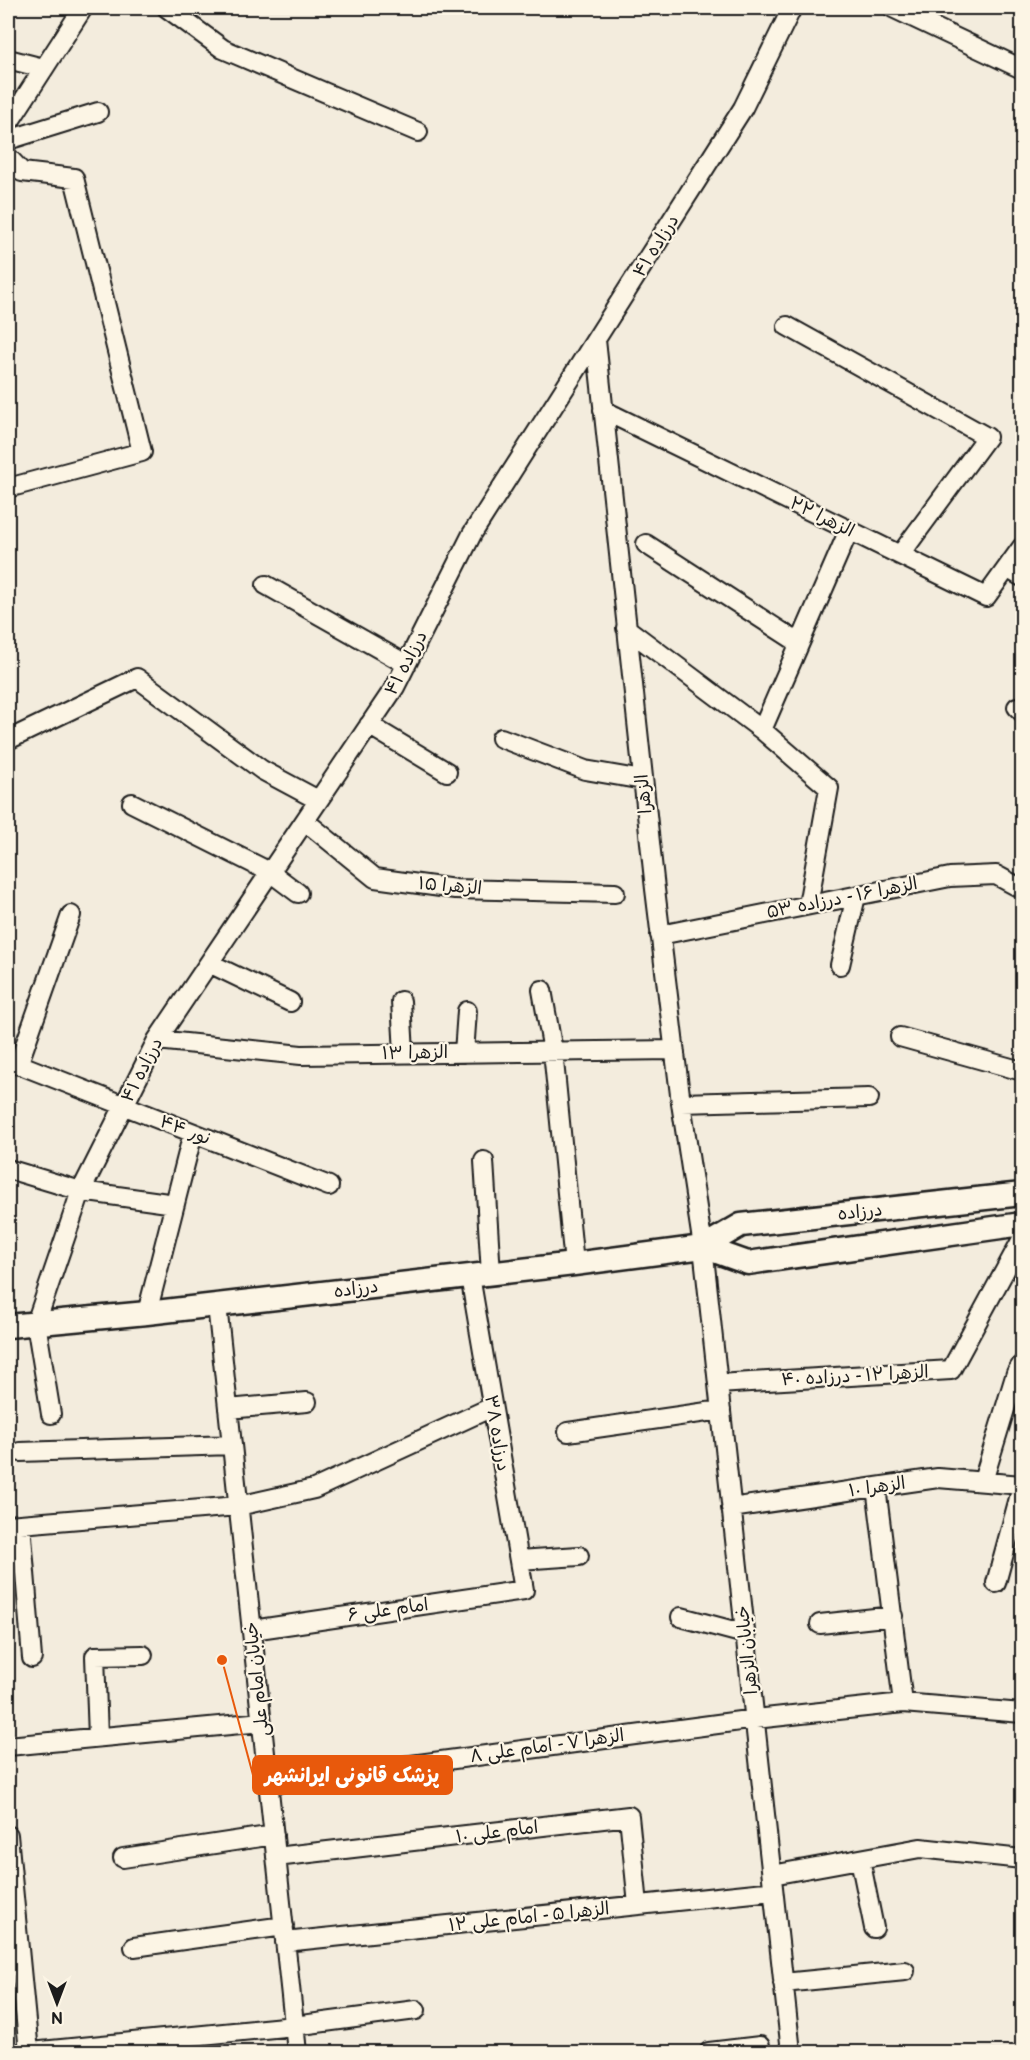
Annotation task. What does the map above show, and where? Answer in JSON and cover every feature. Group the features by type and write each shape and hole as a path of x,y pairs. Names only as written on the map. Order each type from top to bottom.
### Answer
{"main road":[{"name":"درزاده","path":"8,1326 147,1313 574,1264 703,1247 741,1225 1023,1194"},
{"name":"درزاده","path":"703,1247 748,1263 1023,1224"}],"street":[{"path":"8,124 83,8"},
{"path":"167,8 223,49 417,132"},
{"name":"درزاده ۴۱","path":"36,1323 81,1191 157,1040 395,687 472,534 744,108 792,8"},
{"path":"893,8 1023,69"},
{"path":"8,59 43,68"},
{"path":"8,140 98,112"},
{"path":"8,158 22,172 74,178 142,453 8,488"},
{"path":"788,326 987,437 900,555"},
{"name":"الزهرا","path":"596,340 660,935 681,1102 703,1247"},
{"name":"الزهرا ۲۲","path":"603,410 986,597 1015,573 1023,547"},
{"path":"762,730 849,530"},
{"path":"646,544 799,643"},
{"path":"266,585 406,664"},
{"path":"626,628 762,730 829,788 808,905"},
{"path":"8,740 137,678 262,770 318,800"},
{"path":"369,725 447,772"},
{"path":"501,738 585,770 643,780"},
{"path":"132,803 270,872 298,893"},
{"name":"الزهرا ۱۵","path":"305,820 375,878 455,889 615,893"},
{"name":"الزهرا ۱۶ - درزاده ۵۳","path":"660,935 950,877 996,874 1023,889"},
{"path":"840,965 856,896"},
{"path":"13,1063 71,915"},
{"path":"209,963 290,1002"},
{"path":"542,990 553,1052 574,1264"},
{"path":"401,1001 404,1053"},
{"path":"464,1053 466,1011"},
{"path":"900,1037 1023,1071"},
{"name":"الزهرا ۱۳","path":"157,1040 301,1055 674,1050"},
{"name":"نور ۴۴","path":"13,1063 328,1186"},
{"path":"681,1102 869,1098"},
{"path":"147,1313 193,1133"},
{"name":"درزاده ۳۸","path":"484,1161 480,1275 492,1407 524,1590"},
{"path":"8,1169 81,1191 175,1204"},
{"name":"الزهرا ۱۲ - درزاده ۴۰","path":"718,1384 951,1370 1023,1239"},
{"name":"خیابان الزهرا","path":"703,1247 791,2052"},
{"name":"خیابان امام علی","path":"217,1305 297,2052"},
{"path":"36,1323 51,1414"},
{"path":"983,1481 1016,1373 1023,1364"},
{"path":"228,1409 307,1402"},
{"path":"32,1658 14,1524 238,1506 314,1489 492,1407"},
{"path":"568,1432 721,1410"},
{"path":"20,1452 232,1445"},
{"name":"الزهرا ۱۰","path":"731,1508 938,1478 1023,1486"},
{"path":"996,1583 1023,1486"},
{"path":"876,1487 903,1703"},
{"path":"519,1560 579,1556"},
{"name":"امام علی ۶","path":"252,1630 524,1590"},
{"path":"820,1624 892,1616"},
{"path":"681,1617 745,1634"},
{"path":"98,1737 95,1656 143,1655"},
{"name":"الزهرا ۷ - امام علی ۸","path":"268,1784 754,1719 903,1703 1023,1713"},
{"path":"8,1746 261,1722"},
{"name":"امام علی ۱۰","path":"276,1857 629,1816 638,1905"},
{"path":"8,1834 13,1935 34,2052 294,2026 416,2010"},
{"path":"123,1858 274,1835"},
{"name":"الزهرا ۵ - امام علی ۱۲","path":"134,1947 638,1905 772,1883 860,1859 920,1848 1023,1858"},
{"path":"860,1859 874,1928"},
{"path":"783,1983 905,1971"},
{"path":"709,2052 760,2046"}],"place":[{"name":"پزشک قانونی ایرانشهر","path":"222,1660"}]}
